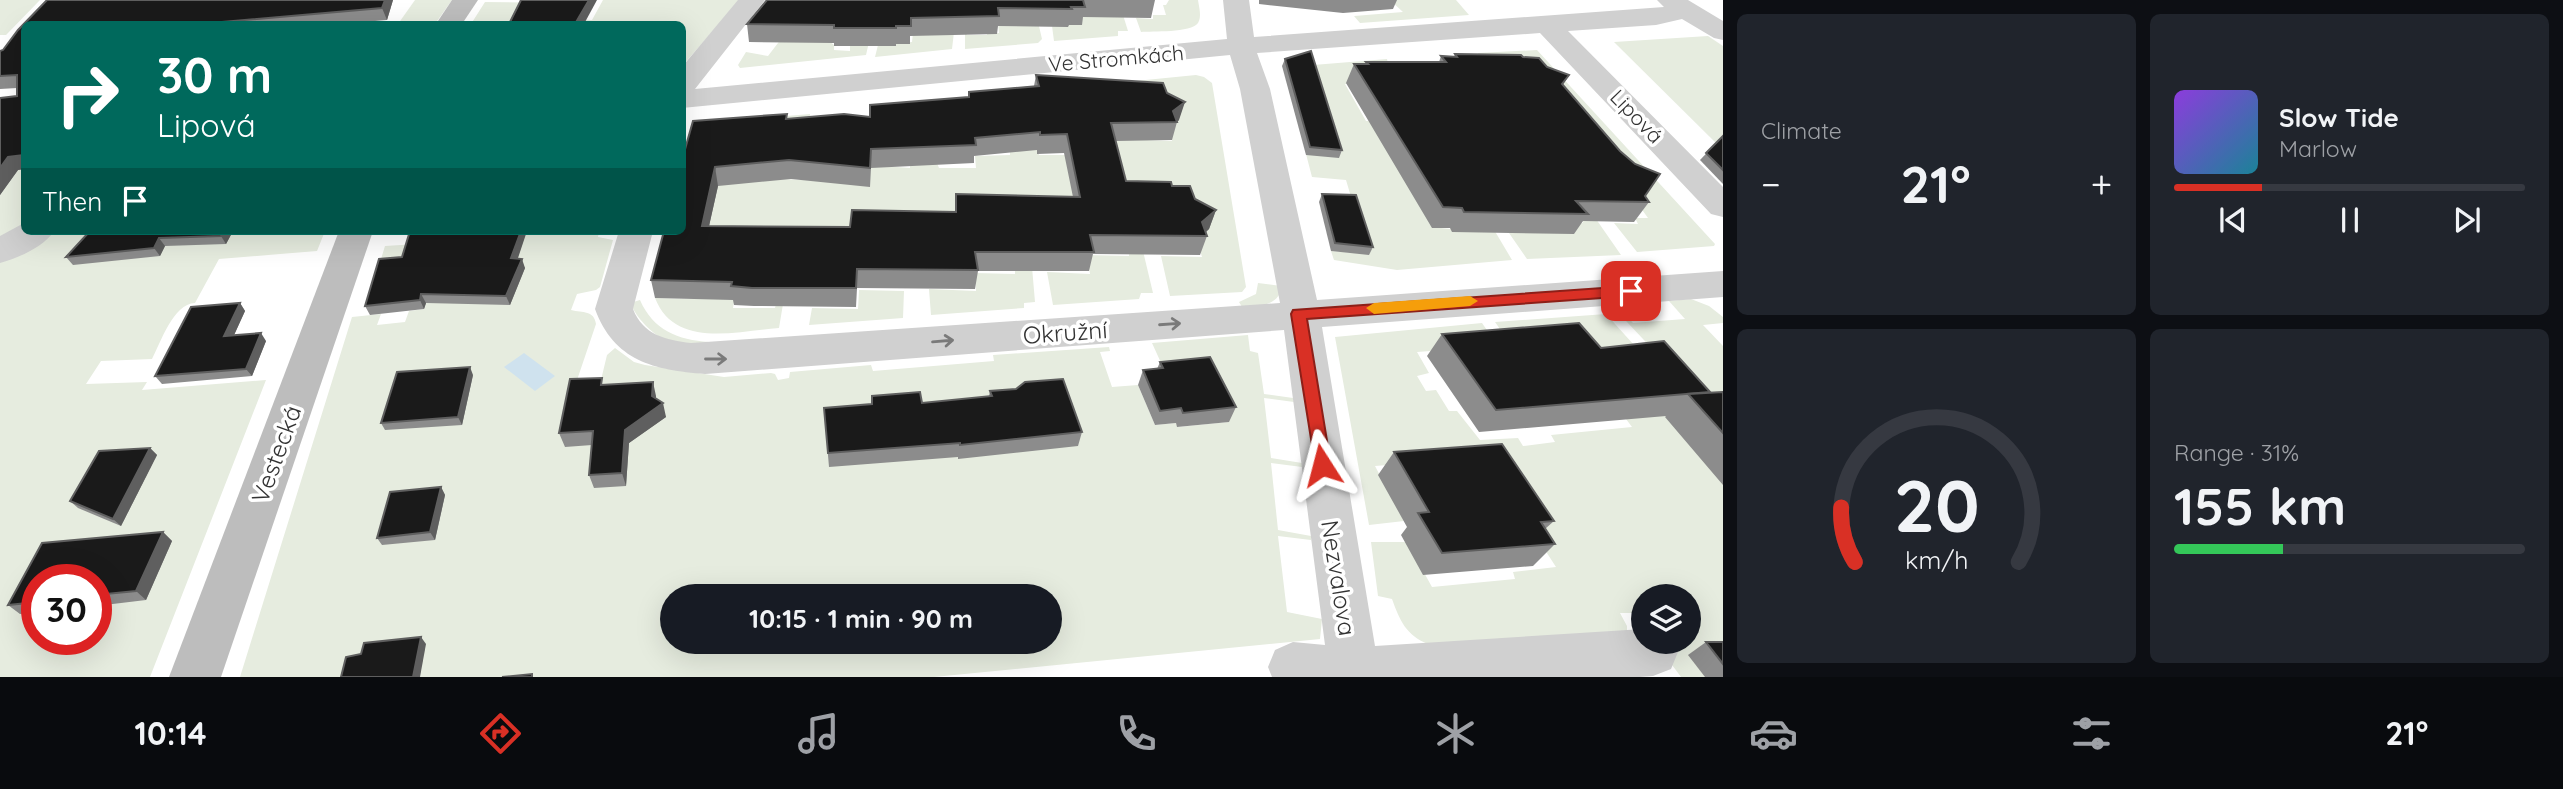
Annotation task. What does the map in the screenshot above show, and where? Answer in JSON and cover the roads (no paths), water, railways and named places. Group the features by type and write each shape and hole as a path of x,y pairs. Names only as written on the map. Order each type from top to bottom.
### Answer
{"street":[{"path":"451,21 465,0"},
{"path":"686,81 752,0"},
{"path":"1236,0 1241,46 1255,89 1296,283 1299,314 1718,289"},
{"path":"1678,5 1723,32"},
{"name":"Ve Stromkách","path":"686,99 1241,46 1656,18 1678,5"},
{"name":"Lipová","path":"1549,27 1723,206"},
{"path":"0,251 30,235"},
{"name":"Vestecká","path":"195,677 355,235"},
{"name":"Okružní","path":"635,235 614,309 617,321 624,331 649,349 691,358 729,359 1299,314"},
{"name":"Nezvalova","path":"1299,314 1354,674"},
{"path":"1293,667 1354,674 1631,654"}],"water":[{"path":"524,353 555,376 535,391 504,367"}]}
